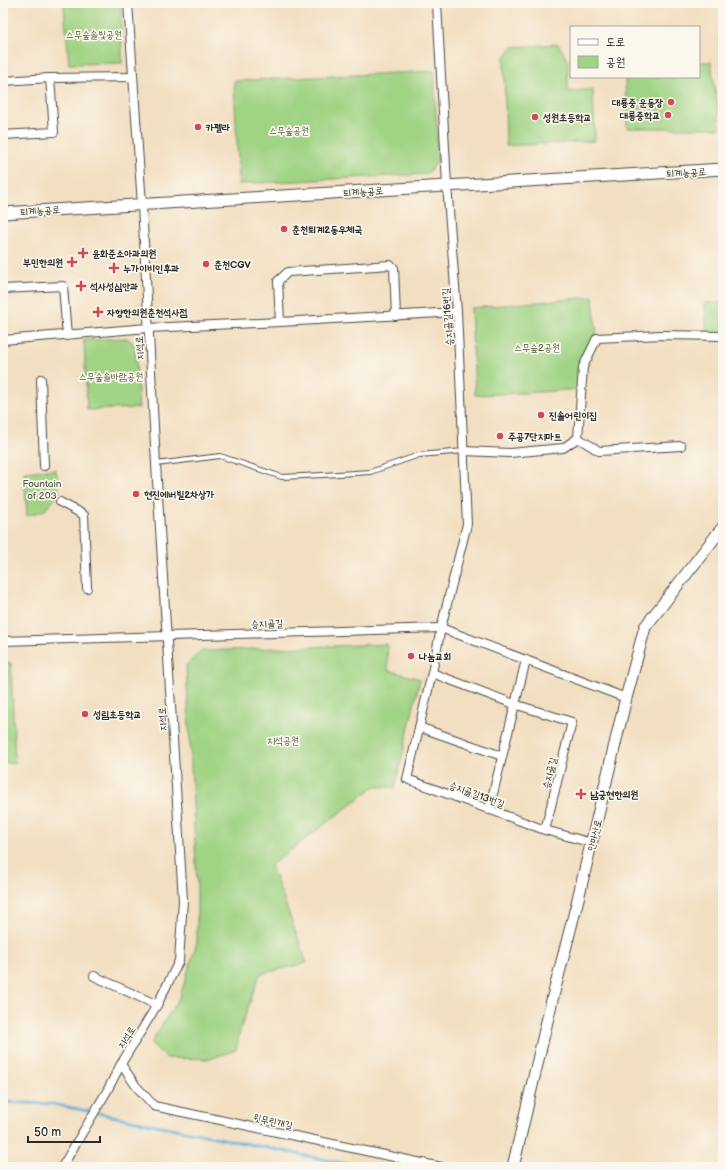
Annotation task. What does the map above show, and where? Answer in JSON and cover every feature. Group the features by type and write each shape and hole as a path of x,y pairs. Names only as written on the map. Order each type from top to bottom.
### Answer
{"street":[{"name":"지석로","path":"62,1167 84,1132 121,1064 157,1005 179,961 183,900 166,635 142,205 128,3"},
{"name":"승지골길16번길","path":"437,3 447,185 457,312 467,524 441,628"},
{"path":"3,81 50,78 132,77"},
{"path":"3,135 54,132 50,78"},
{"name":"퇴계농공로","path":"3,212 723,170"},
{"path":"280,322 278,281 288,272 390,265 394,268 396,316"},
{"path":"3,289 63,286 67,336"},
{"name":"지석로","path":"148,328 457,312"},
{"path":"3,340 67,336 148,328"},
{"path":"578,438 583,367 597,338 662,335 723,336"},
{"path":"41,379 44,466"},
{"path":"464,451 510,453 563,448 578,438"},
{"path":"578,438 599,451 681,446"},
{"path":"60,502 84,515 87,588"},
{"name":"안마산로","path":"513,1167 552,1000 592,843 626,698 645,627 723,527"},
{"name":"승지골길","path":"3,641 441,628 626,698"},
{"name":"승지골길13번길","path":"441,628 432,673 406,779 545,830 592,843"},
{"path":"489,810 526,660"},
{"path":"432,673 514,704"},
{"name":"승지골길","path":"514,704 572,722 545,830"},
{"path":"419,727 502,756"},
{"path":"94,976 157,1005"},
{"name":"윗무린개길","path":"121,1064 136,1086 154,1106 441,1167"}],"lane":[{"path":"156,464 220,456 282,477 323,476 370,472 420,455 464,451"}],"green space":[{"name":"스무숲솔빛공원","path":"121,3 122,63 69,64 64,5"},
{"path":"558,44 568,61 568,92 593,89 595,141 506,146 504,58 512,47"},
{"name":"대룡중 운동장","path":"700,62 711,62 720,128 627,128 625,78 700,78"},
{"name":"스무숲공원","path":"434,71 438,161 427,174 239,184 234,81"},
{"name":"스무숲2공원","path":"593,297 597,338 583,367 582,389 475,395 471,308"},
{"path":"705,303 723,303 723,336 707,336"},
{"name":"스무숲솔바람공원","path":"127,338 135,345 139,408 87,410 84,340"},
{"name":"Fountain of 203","path":"56,469 59,494 45,510 27,516 24,472"},
{"name":"지석공원","path":"387,644 388,670 420,679 395,788 375,786 271,865 307,963 260,974 241,1027 236,1050 210,1059 166,1058 151,1043 180,996 197,942 197,885 186,665 200,651"},
{"path":"3,662 11,663 15,764 3,762"}],"waterway":[{"path":"3,1102 53,1104 361,1167"}],"place":[{"name":"대룡중 운동장","path":"671,102"},
{"name":"대룡중학교","path":"668,115"},
{"name":"성원초등학교","path":"535,117"},
{"name":"카펠라","path":"198,127"},
{"name":"춘천퇴계2동우체국","path":"284,229"},
{"name":"윤화준소아과의원","path":"83,253"},
{"name":"부민한의원","path":"72,262"},
{"name":"춘천CGV","path":"206,264"},
{"name":"누가이비인후과","path":"114,268"},
{"name":"석사성심안과","path":"81,286"},
{"name":"자향한의원춘천석사점","path":"98,312"},
{"name":"진솔어린이집","path":"541,415"},
{"name":"주공7단지마트","path":"500,436"},
{"name":"현진에버빌2차상가","path":"136,494"},
{"name":"나눔교회","path":"411,656"},
{"name":"성림초등학교","path":"85,714"},
{"name":"남궁현한의원","path":"581,794"}]}
